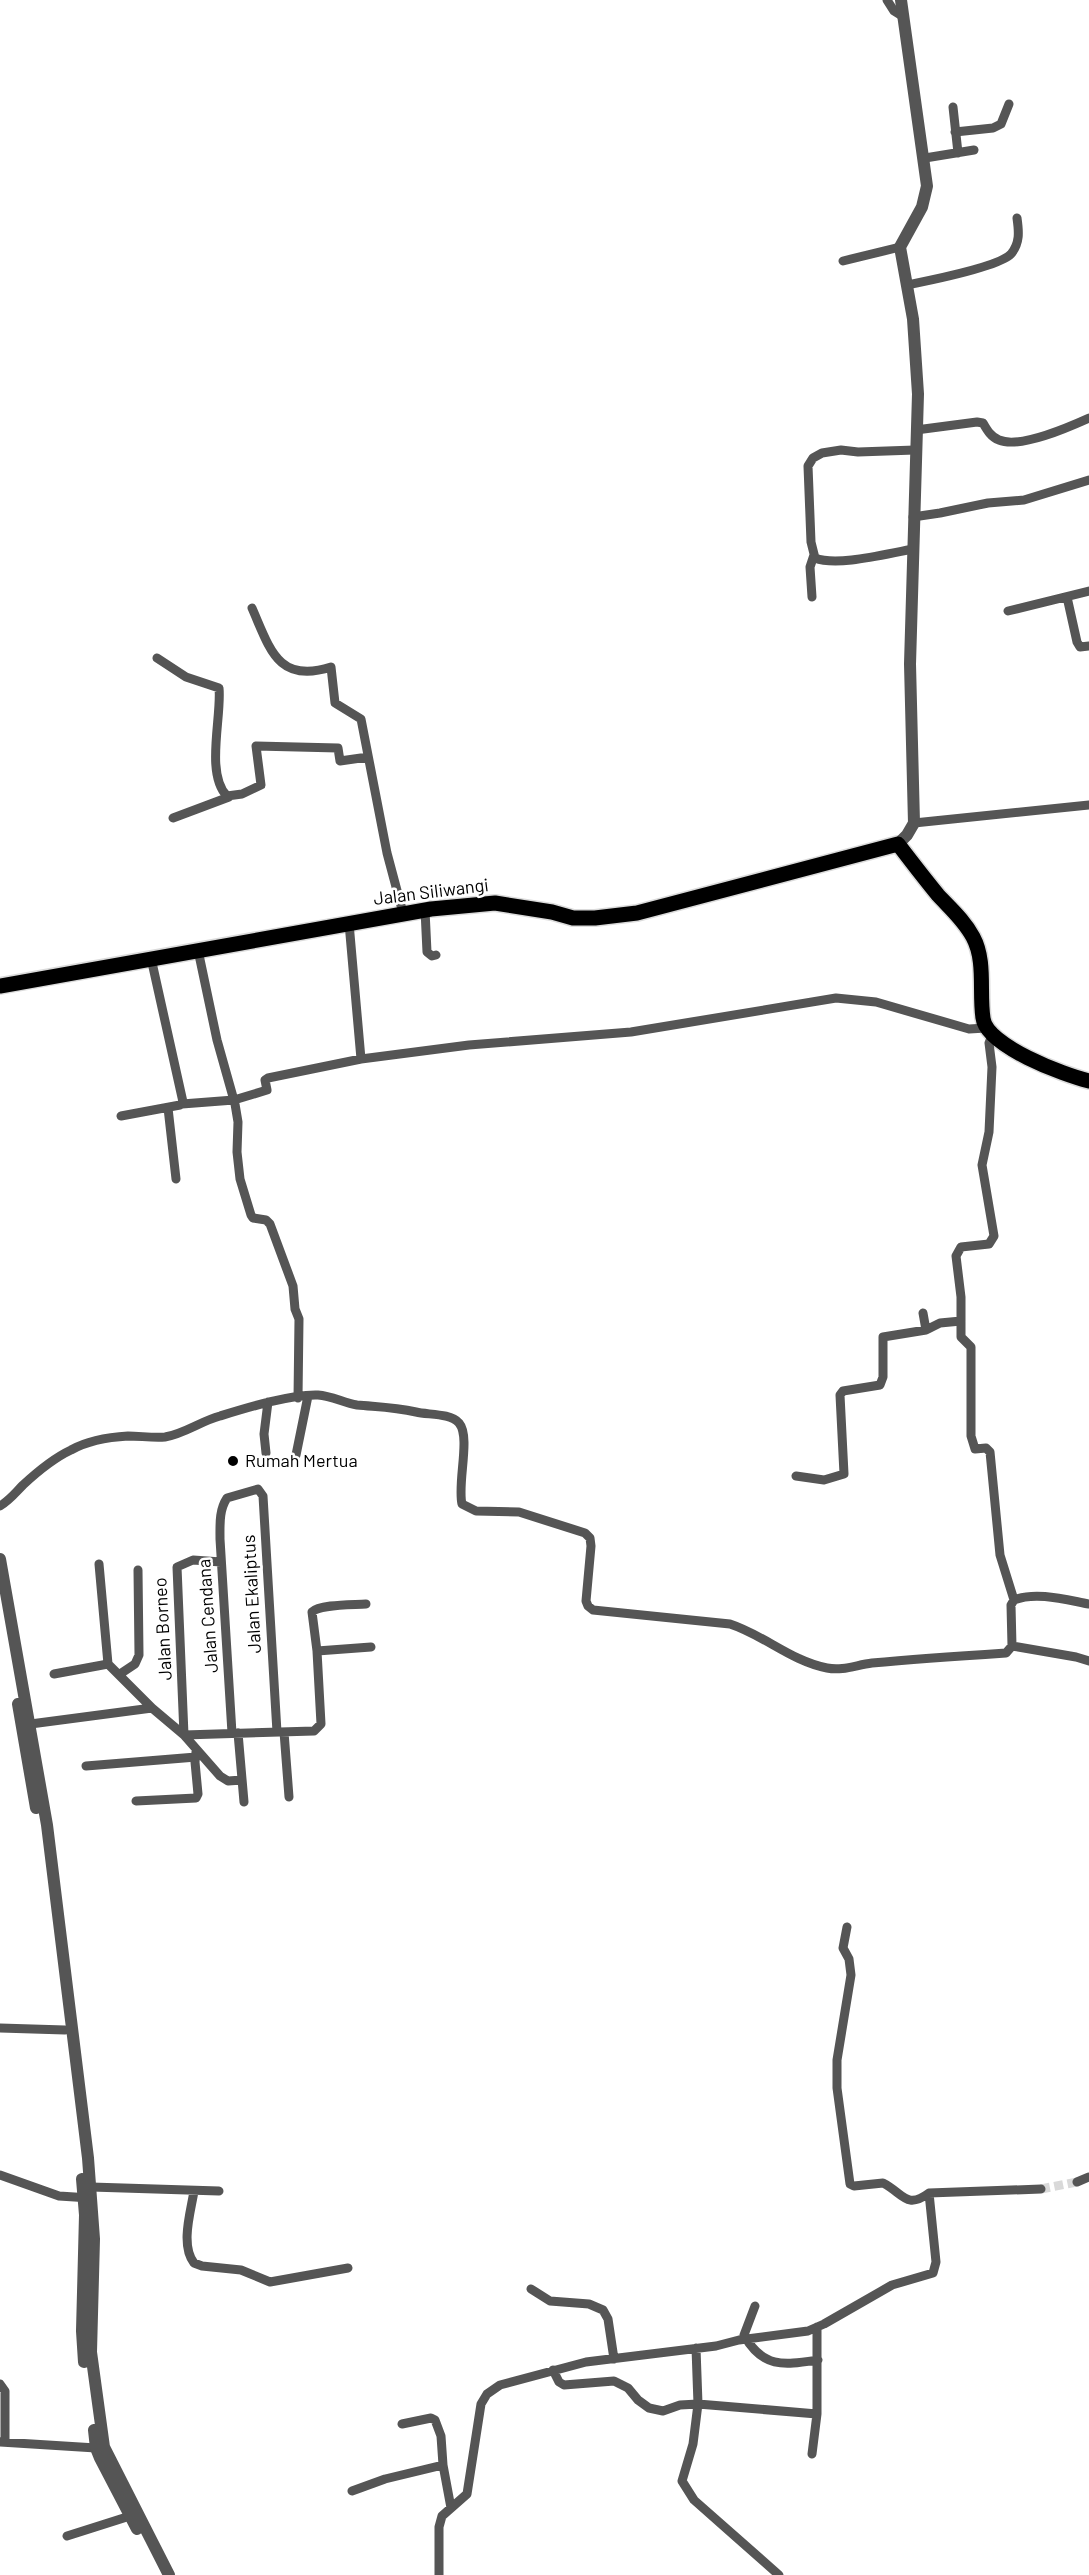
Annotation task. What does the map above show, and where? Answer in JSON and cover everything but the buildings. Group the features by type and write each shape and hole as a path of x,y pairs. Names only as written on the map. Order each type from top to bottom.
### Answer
{"main road":[{"name":"Jalan Siliwangi","path":"0,986 425,910 495,903 542,910 573,918 596,918 637,912 898,844"},
{"path":"898,844 938,895 962,920 973,937 978,949 981,971 982,1017 989,1032 1011,1050 1055,1071 1089,1081"}],"street":[{"path":"887,0 894,11 902,16"},
{"path":"898,844 908,836 914,823 910,664 918,394 913,319 900,247 922,207 926,193 925,158 901,0"},
{"path":"955,132 993,128 1001,124 1009,104"},
{"path":"953,107 958,153"},
{"path":"925,158 974,150"},
{"path":"908,285 1000,261 1009,256 1019,240 1017,218"},
{"path":"843,261 900,247"},
{"path":"916,430 977,422 983,423 989,433 1000,440 1015,442 1055,432 1089,418"},
{"path":"812,597 810,560 814,555 808,499 808,466 813,458 822,453 841,450 858,452 882,449 915,450"},
{"path":"913,517 988,502 1024,500 1089,480"},
{"path":"814,555 822,560 833,560 914,549"},
{"path":"1008,611 1089,591"},
{"path":"1067,597 1077,642 1080,647 1089,646"},
{"path":"252,608 273,651 288,668 307,673 331,667 332,698 339,708 360,719 387,853 403,913"},
{"path":"157,658 186,676 219,688 220,715 215,752 221,787 224,794 229,797"},
{"path":"172,818 242,794 261,785 256,746 338,748 340,761 368,757"},
{"path":"914,823 1089,805"},
{"path":"425,910 427,952 432,956 436,955"},
{"path":"349,923 361,1059"},
{"path":"198,950 217,1040 234,1100 238,1122 237,1152 240,1179 251,1215 253,1218 266,1220 270,1224 292,1286 300,1327 298,1398"},
{"path":"151,958 182,1104"},
{"path":"121,1116 182,1104 234,1100 267,1090 265,1080 268,1078 361,1059 469,1046 632,1032 836,998 876,1002 969,1029 989,1032 992,1066 989,1132 982,1165 994,1236 989,1245 961,1247 956,1252 962,1321 961,1337 970,1347 973,1447 986,1448 990,1452 1000,1555 1014,1600"},
{"path":"168,1108 176,1179"},
{"path":"923,1313 926,1330"},
{"path":"796,1476 824,1480 844,1474 841,1393 880,1385 883,1377 883,1337 926,1330 939,1323 962,1321"},
{"path":"296,1455 308,1396"},
{"path":"0,1506 10,1501 24,1484 46,1466 72,1449 109,1438 165,1437 216,1417 268,1402 308,1396 330,1397 355,1405 386,1405 456,1420 460,1424 464,1437 460,1494 462,1504 476,1511 519,1512 585,1533 590,1538 591,1546 586,1601 593,1610 730,1624 748,1630 782,1650 812,1663 839,1670 868,1664 1006,1653 1012,1646 1011,1605 1014,1600 1021,1597 1044,1598 1089,1605"},
{"path":"266,1453 264,1434 268,1402"},
{"name":"Jalan Ekaliptus","path":"227,1498 258,1489 263,1496 280,1732"},
{"name":"Jalan Cendana","path":"227,1498 222,1506 221,1514 221,1563 235,1733 244,1802"},
{"path":"0,1559 59,1958 89,2195 94,2239 91,2352 104,2446 130,2516 161,2575"},
{"name":"Jalan Borneo","path":"184,1735 177,1567 192,1560 221,1563"},
{"path":"99,1564 108,1664 152,1708 184,1735 196,1755 228,1781 242,1780"},
{"path":"120,1674 135,1664 139,1654 138,1570"},
{"path":"0,1599 26,1724"},
{"path":"184,1735 314,1731 321,1724 318,1651 312,1612 314,1609 366,1604"},
{"path":"1012,1646 1089,1661"},
{"path":"318,1651 371,1647"},
{"path":"54,1674 108,1664"},
{"path":"26,1724 152,1708"},
{"path":"280,1732 289,1797"},
{"path":"86,1766 196,1755"},
{"path":"135,1801 196,1798 198,1794 196,1755"},
{"path":"847,1927 843,1948 849,1959 851,1975 837,2060 837,2088 850,2184 854,2186 883,2183 904,2199 913,2201 929,2193 1041,2189"},
{"path":"59,1958 65,2030 89,2195 86,2216 82,2331 96,2448 169,2575"},
{"path":"0,2028 65,2030"},
{"path":"0,2175 59,2196 219,2191"},
{"path":"1077,2182 1089,2177"},
{"path":"194,2191 188,2250 194,2263 241,2270 270,2282 348,2268"},
{"path":"439,2575 439,2527 442,2516 467,2494 481,2404 487,2394 500,2385 586,2362 791,2335 817,2327 892,2285 933,2273 936,2262 929,2193"},
{"path":"531,2289 550,2301 589,2304 603,2310 608,2319 614,2359"},
{"path":"755,2306 744,2335 763,2357 777,2364 818,2360"},
{"path":"812,2454 817,2414 817,2327"},
{"path":"696,2348 698,2404 693,2444 682,2481 687,2492 779,2575"},
{"path":"553,2370 559,2382 564,2385 618,2382 628,2388 638,2400 657,2410 698,2404 817,2414"},
{"path":"0,2384 5,2391 3,2442 96,2448"},
{"path":"402,2424 431,2418 435,2420 441,2436 443,2465 451,2508"},
{"path":"352,2491 385,2479 443,2465"},
{"path":"67,2535 130,2516"}],"tunnel":[{"path":"1041,2189 1077,2182"}],"place":[{"name":"Rumah Mertua","path":"233,1461"}]}
